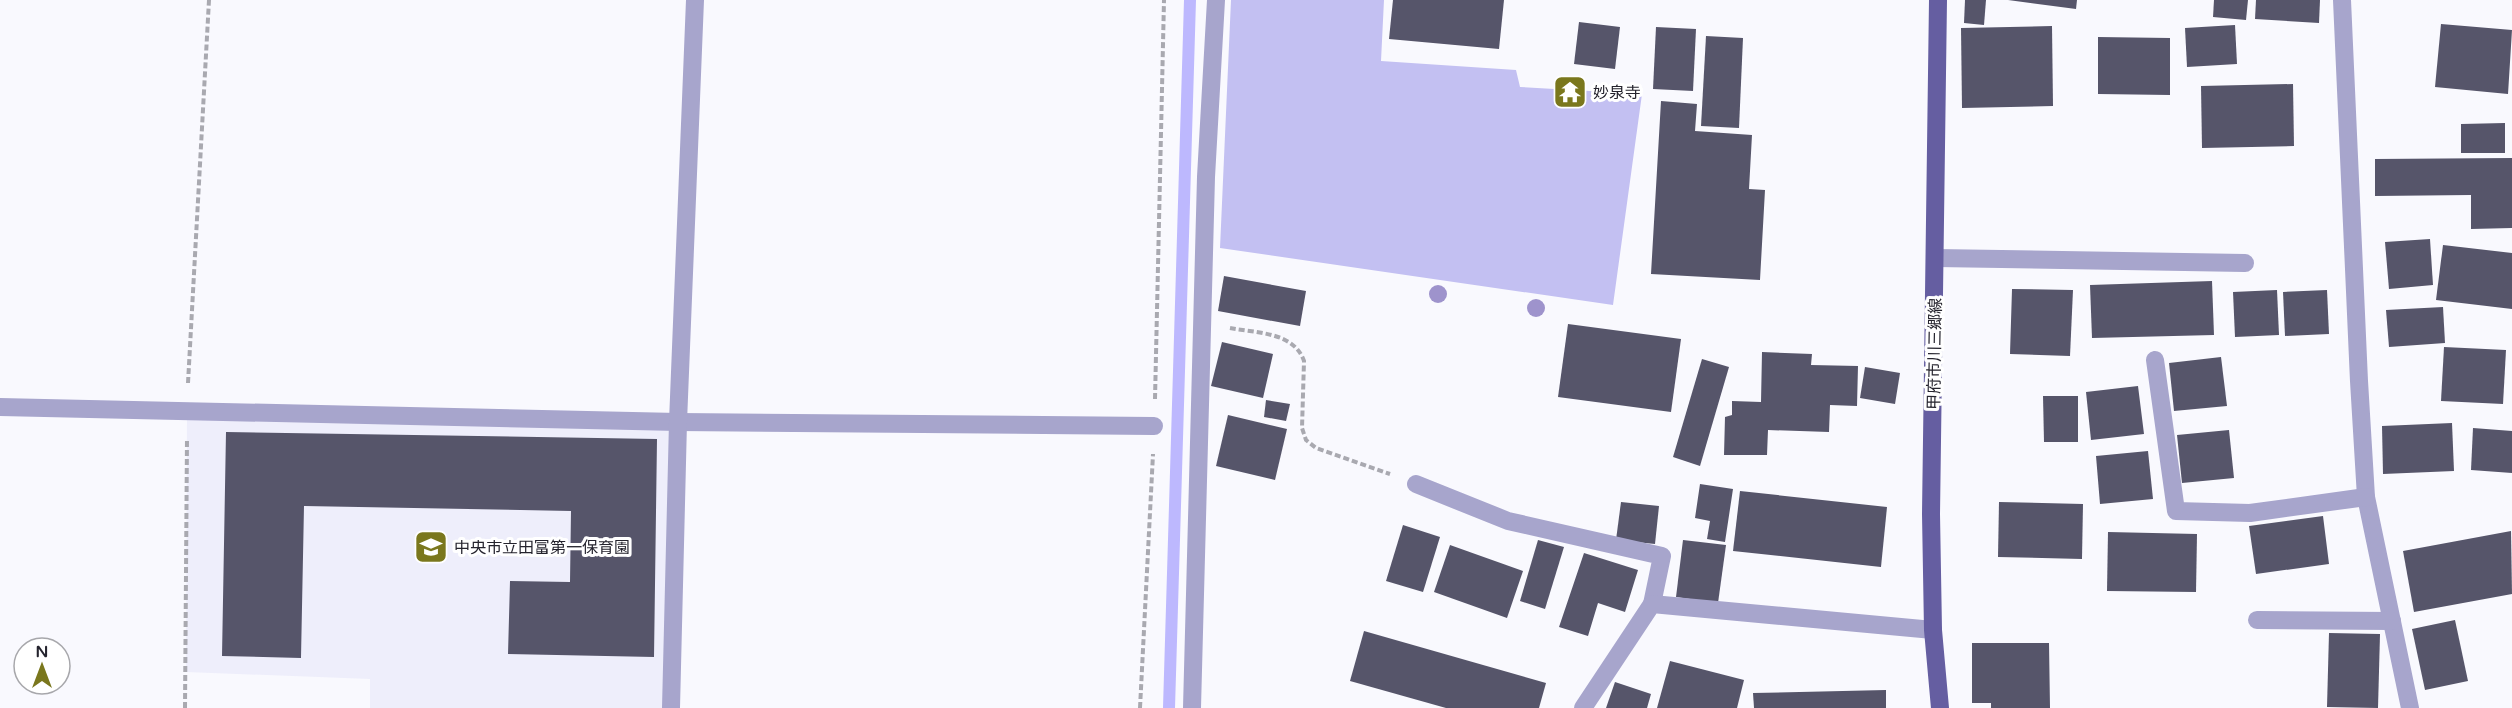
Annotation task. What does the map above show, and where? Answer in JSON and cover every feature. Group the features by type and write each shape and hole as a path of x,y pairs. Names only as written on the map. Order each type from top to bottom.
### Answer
{"main road":[{"name":"甲府市川三郷線","path":"1938,0 1931,514 1933,630 1940,708"}],"street":[{"path":"671,708 678,422 695,0"},
{"path":"1192,708 1206,177 1216,0"},
{"path":"2342,0 2366,497 2410,708"},
{"path":"1936,258 2245,263"},
{"path":"2155,360 2176,511 2250,513 2366,497"},
{"path":"0,406 678,422 1154,426"},
{"path":"1416,484 1508,521 1662,556 1652,604 1583,708"},
{"path":"1652,604 1933,630"},
{"path":"2257,620 2392,621"}],"path":[{"path":"185,708 187,411 209,0"},
{"path":"1140,708 1154,426 1164,0"},
{"path":"1202,323 1279,337 1291,343 1301,352 1304,361 1302,428 1306,440 1316,448 1416,484"}],"shaded area":[{"path":"1231,0 1384,0 1381,61 1516,70 1520,87 1642,94 1613,305 1220,248"},
{"name":"中央市立田富第一保育園","path":"187,411 678,422 671,708 370,708 370,679 186,672"}],"building":[{"path":"1393,0 1504,0 1499,49 1389,39"},
{"path":"1965,0 1986,0 1984,25 1964,23"},
{"path":"2008,0 2077,0 2076,9"},
{"path":"2214,0 2248,0 2246,20 2213,17"},
{"path":"2256,0 2320,0 2319,23 2255,19"},
{"path":"1579,22 1620,27 1615,69 1574,64"},
{"path":"2441,24 2512,30 2508,94 2435,87"},
{"path":"2235,25 2237,64 2187,67 2185,28"},
{"path":"2052,26 2053,106 1962,108 1961,28"},
{"path":"1656,27 1696,29 1693,91 1653,89"},
{"path":"1706,36 1743,38 1739,128 1701,126"},
{"path":"2098,37 2170,38 2170,95 2098,94"},
{"path":"2293,84 2294,146 2202,148 2201,86"},
{"path":"1661,101 1697,104 1695,131 1752,135 1749,189 1765,190 1760,280 1651,274"},
{"path":"2505,123 2505,153 2461,153 2461,124"},
{"path":"2512,158 2512,228 2471,229 2471,195 2375,196 2375,159"},
{"path":"2430,239 2433,285 2389,289 2385,242"},
{"path":"2443,245 2512,253 2512,309 2436,300"},
{"path":"1224,276 1306,291 1300,326 1218,311"},
{"path":"2212,281 2214,335 2092,338 2090,285"},
{"path":"2012,289 2073,290 2070,356 2010,354"},
{"path":"2277,290 2279,335 2235,337 2233,292"},
{"path":"2327,290 2329,334 2285,336 2283,292"},
{"path":"2443,307 2445,343 2389,347 2386,310"},
{"path":"1568,324 1681,339 1671,412 1558,397"},
{"path":"1222,342 1273,354 1263,398 1211,386"},
{"path":"2444,347 2506,350 2503,404 2441,401"},
{"path":"1762,352 1812,354 1811,365 1858,366 1857,406 1830,405 1829,432 1768,430 1767,455 1724,455 1725,417 1732,415 1732,401 1761,402"},
{"path":"2221,357 2227,406 2174,411 2169,363"},
{"path":"1702,359 1729,367 1700,466 1673,457"},
{"path":"1865,367 1900,373 1895,404 1860,398"},
{"path":"2138,386 2144,434 2091,440 2086,392"},
{"path":"2043,396 2078,396 2078,442 2044,442"},
{"path":"1266,400 1290,404 1286,421 1264,417"},
{"path":"1228,415 1287,429 1275,480 1216,466"},
{"path":"2452,423 2454,471 2383,474 2382,426"},
{"path":"2473,428 2512,431 2512,473 2471,470"},
{"path":"2229,430 2234,478 2182,483 2177,435"},
{"path":"226,432 657,439 654,657 508,654 510,581 570,582 571,511 304,506 301,658 222,656"},
{"path":"2148,451 2153,499 2100,504 2096,456"},
{"path":"1700,484 1733,489 1725,542 1707,539 1710,521 1695,518"},
{"path":"1740,491 1887,507 1881,567 1733,551"},
{"path":"1621,502 1659,506 1655,544 1616,540"},
{"path":"1999,502 2083,504 2082,559 1998,557"},
{"path":"2323,516 2329,564 2256,574 2249,526"},
{"path":"1403,525 1440,537 1423,592 1386,581"},
{"path":"2511,531 2512,594 2414,612 2403,551"},
{"path":"2108,532 2197,534 2196,592 2107,591"},
{"path":"1538,540 1564,547 1545,609 1520,601"},
{"path":"1683,540 1726,545 1718,603 1676,597"},
{"path":"1450,545 1523,571 1507,618 1434,592"},
{"path":"1584,553 1638,570 1625,612 1598,603 1588,636 1559,627"},
{"path":"2455,620 2468,681 2425,690 2412,629"},
{"path":"1364,631 1546,683 1539,708 1446,708 1350,681"},
{"path":"2329,633 2380,634 2378,708 2327,707"},
{"path":"1972,643 2049,643 2050,708 1991,708 1991,703 1972,703"},
{"path":"1670,661 1744,680 1737,708 1657,708"},
{"path":"1615,682 1651,694 1647,708 1606,708"},
{"path":"1886,690 1886,708 1754,708 1753,693"}],"waterway":[{"path":"1169,708 1190,0"}],"place":[{"name":"妙泉寺","path":"1570,92"},
{"name":"中央市立田富第一保育園","path":"431,547"}]}
